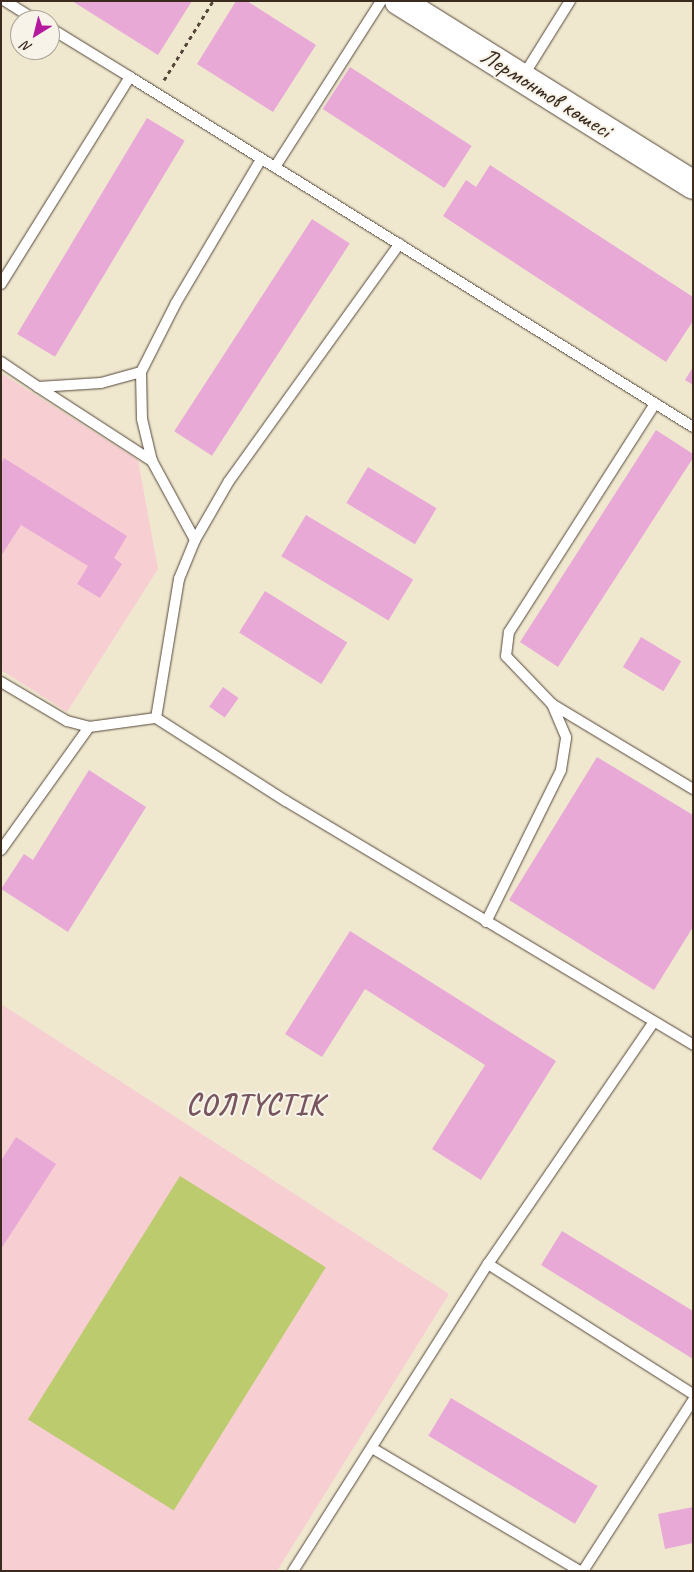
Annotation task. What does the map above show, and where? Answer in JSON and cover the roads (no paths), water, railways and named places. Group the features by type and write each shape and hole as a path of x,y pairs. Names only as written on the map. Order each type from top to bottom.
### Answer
{"main road":[{"name":"Лермонтов көшесі","path":"400,1 693,185"}],"lane":[{"path":"5,1 20,10"},
{"path":"275,168 381,1"},
{"path":"522,78 570,1"},
{"path":"60,34 693,427"},
{"path":"1,284 130,77"},
{"path":"194,540 152,461 142,419 141,372 176,302 261,159"},
{"path":"156,718 179,579 194,540 229,481 399,244"},
{"path":"1,362 152,461"},
{"path":"38,387 101,383 141,372"},
{"path":"655,404 508,632 506,656 552,704 693,788"},
{"path":"1,682 66,721 89,727 156,718 486,922 693,1045"},
{"path":"486,922 562,770 566,737 552,704"},
{"path":"1,850 89,727"},
{"path":"293,1571 488,1264 654,1022"},
{"path":"488,1264 693,1394"},
{"path":"372,1448 582,1571 693,1400"}],"district":[{"name":"СОЛТҮСТІК","path":"255,1105"}]}
